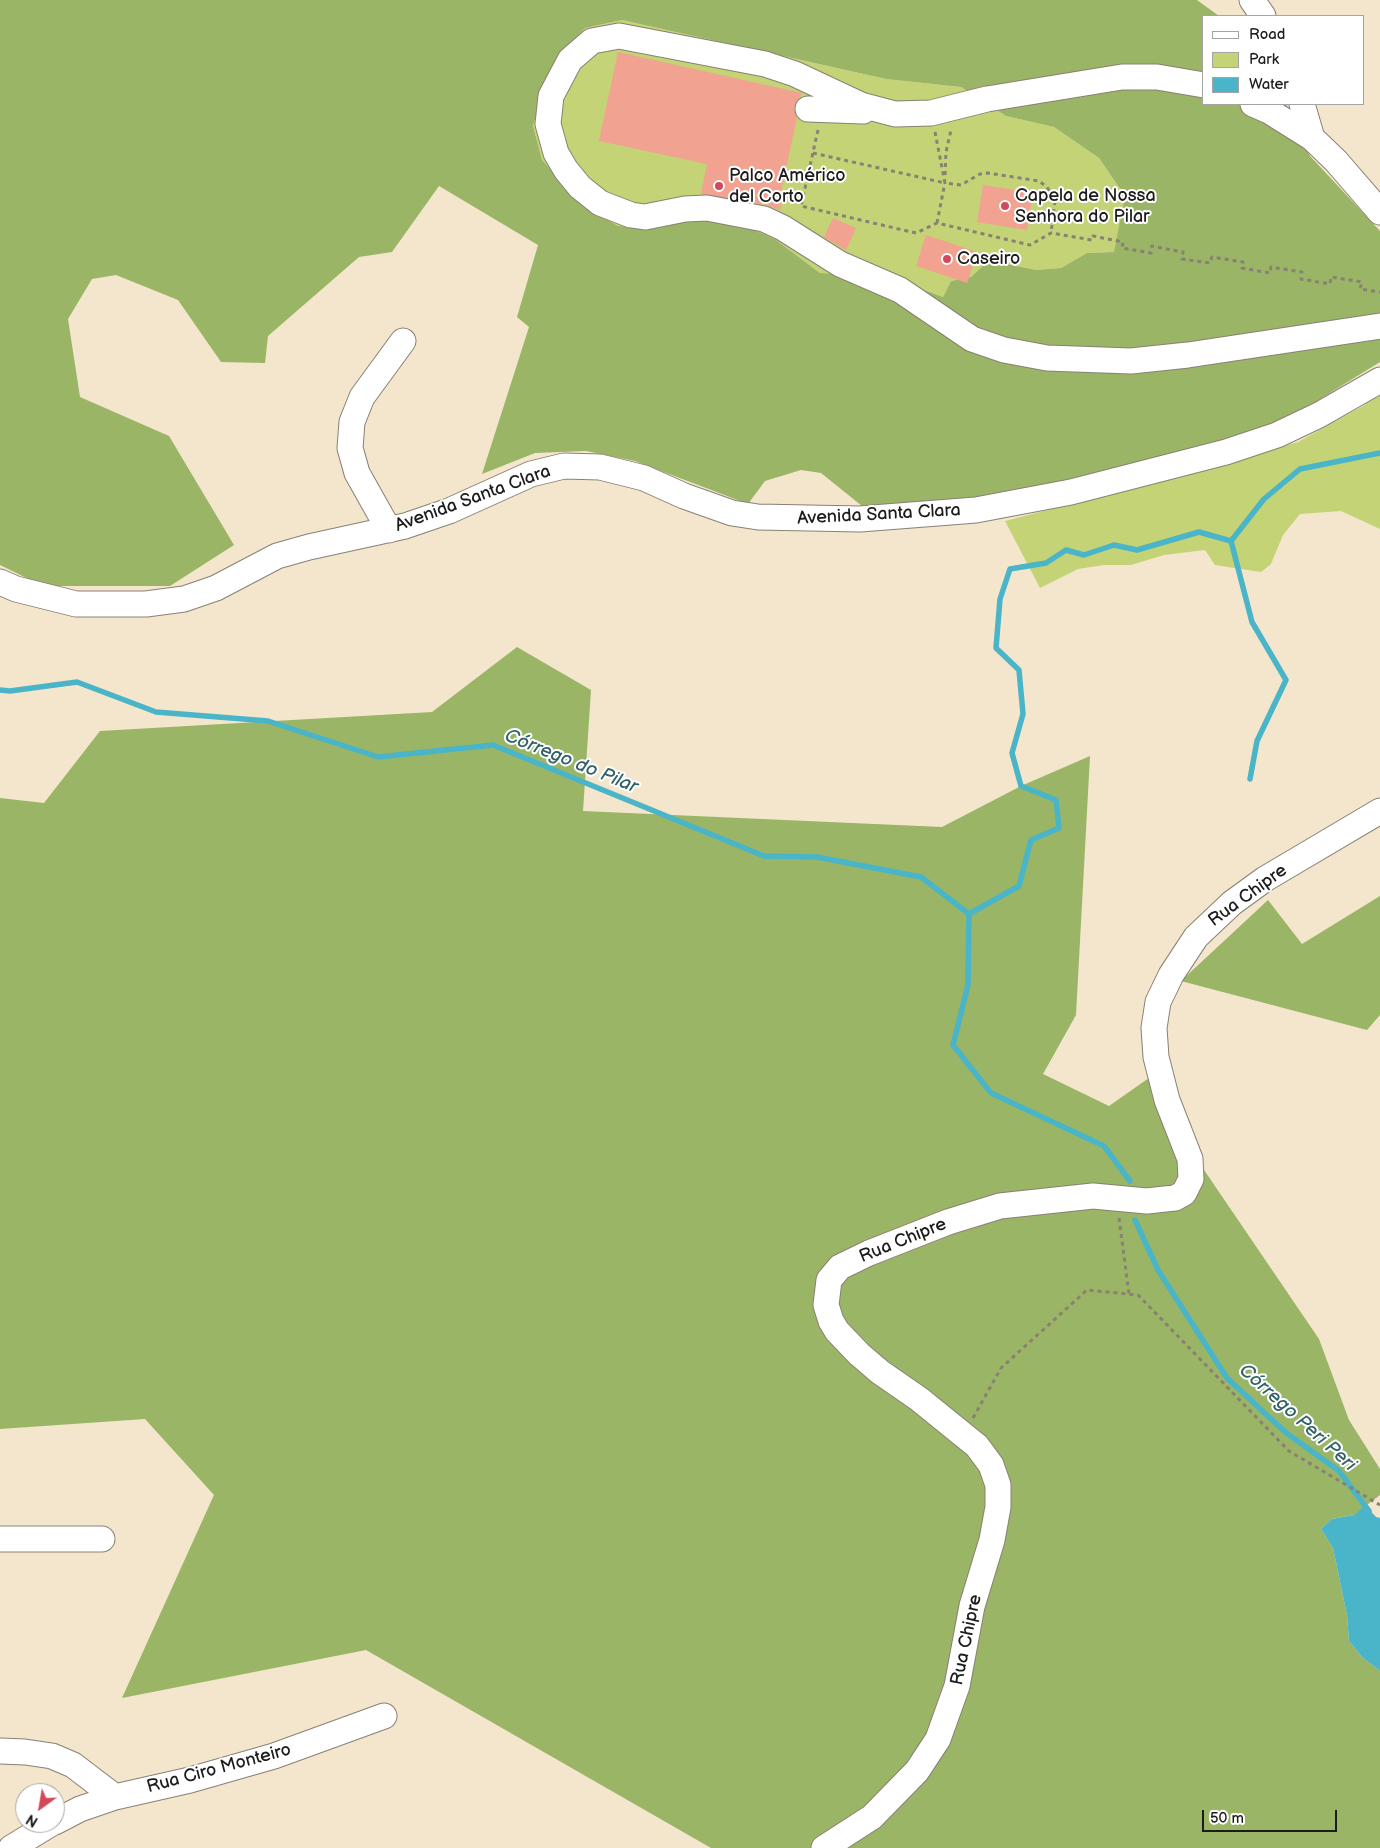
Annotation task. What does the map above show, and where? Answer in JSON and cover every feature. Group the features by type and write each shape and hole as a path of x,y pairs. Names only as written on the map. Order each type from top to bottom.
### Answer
{"street":[{"path":"1252,0 1262,15"},
{"path":"881,112 765,64 619,36 592,41 570,60 551,96 548,124 556,153 566,170 580,187 600,203 630,215 645,217 701,208 764,220 840,264 900,290 972,339 1004,350 1047,358 1131,360 1188,355 1380,326"},
{"path":"816,109 910,114 931,112 1122,76 1157,76 1202,85"},
{"path":"1255,105 1269,111 1312,138 1336,161 1380,212"},
{"path":"1302,105 1312,138"},
{"path":"389,530 357,473 350,448 351,430 352,422 362,397 402,341"},
{"name":"Avenida Santa Clara","path":"0,582 16,589 76,604 146,604 184,599 216,588 285,554 389,530 448,511 531,474 564,466 600,467 644,478 732,513 758,517 860,519 976,510 1071,492 1226,452 1277,435 1320,416 1380,380"},
{"name":"Rua Chipre","path":"824,1848 872,1817 917,1771 938,1739 949,1713 957,1686 972,1606 992,1540 998,1507 998,1485 991,1465 977,1446 920,1399 880,1372 837,1331 831,1321 826,1305 829,1280 840,1267 869,1253 948,1222 1000,1206 1093,1196 1146,1201 1175,1198 1184,1193 1191,1180 1190,1159 1167,1100 1156,1057 1154,1028 1158,1002 1170,974 1184,952 1209,923 1265,879 1380,811"},
{"path":"0,1539 102,1539"},
{"name":"Rua Ciro Monteiro","path":"65,1816 80,1809 115,1797 190,1780 274,1756 384,1716"},
{"path":"0,1751 52,1756 73,1765 115,1797"},
{"name":"Rua Ciro Monteiro","path":"11,1848 36,1833"}],"path":[{"path":"937,223 945,183 946,152 950,131 971,103"},
{"path":"816,109 813,153 801,206 916,233 937,223 1030,245 1051,233 1092,240 1092,236 1124,242 1122,248 1151,253 1152,246 1183,252 1182,259 1210,264 1212,257 1242,262 1242,268 1270,273 1271,267 1302,272 1301,279 1330,284 1331,277 1362,282 1360,289 1380,292"},
{"path":"931,112 945,183"},
{"path":"813,153 961,185 980,174 988,173 1039,181 1047,187 1055,201 1051,233"},
{"path":"1117,1198 1129,1294"},
{"path":"964,1434 1001,1368 1087,1290 1138,1295 1289,1452 1380,1505"}],"green space":[{"path":"0,0 1197,0 1218,15 1202,15 1202,105 1286,105 1310,156 1380,231 1380,362 1273,428 1057,482 975,497 862,506 821,473 801,470 765,481 748,504 635,461 586,451 535,453 482,474 529,327 517,317 538,245 439,186 392,252 359,257 268,336 265,363 221,362 178,300 116,275 92,279 68,319 80,397 169,436 234,545 170,586 43,586 0,565","holes":["622,20 886,79 961,87 1006,116 1054,127 1099,158 1125,196 1114,252 1087,253 1061,268 1036,270 989,260 971,277 951,281 943,297 886,276 820,273 776,240 741,224 688,215 658,227 618,226 586,207 542,160 533,126 544,89 561,55 585,28"]},
{"path":"622,20 886,79 961,87 1006,116 1054,127 1099,158 1125,196 1115,252 1087,253 1061,268 1036,270 989,260 971,277 951,281 943,297 886,276 820,273 776,240 658,227 618,226 586,207 542,160 533,126 544,89 561,55 585,28"},
{"path":"1380,391 1380,529 1341,511 1300,514 1283,535 1271,564 1261,572 1215,565 1205,550 1164,555 1131,565 1104,565 1078,569 1040,588 1005,521 1191,473 1298,442 1363,406"},
{"path":"517,647 591,690 583,811 942,827 1021,786 1090,756 1076,1015 1043,1074 1109,1106 1156,1073 1168,1117 1319,1339 1349,1420 1380,1469 1380,1495 1354,1515 1332,1519 1321,1529 1333,1548 1347,1615 1349,1641 1362,1657 1380,1671 1380,1848 711,1848 366,1650 122,1698 214,1495 145,1419 0,1429 0,798 44,803 100,731 432,712"},
{"path":"1380,896 1380,1015 1367,1030 1181,981 1268,900 1302,944"}],"water":[{"path":"1365,1505 1376,1517 1380,1518 1380,1671 1362,1657 1349,1641 1347,1615 1333,1548 1321,1529 1332,1519 1354,1515"}],"building":[{"path":"618,52 802,93 794,108 797,117 781,192 783,193 780,210 767,205 701,194 707,164 599,141"},
{"name":"Capela de Nossa Senhora do Pilar","path":"983,185 1033,193 1027,230 977,222"},
{"path":"833,218 856,228 846,250 824,237"},
{"name":"Caseiro","path":"926,235 977,252 967,283 916,266"}],"waterway":[{"name":"Córrego Peri Peri","path":"1250,779 1257,741 1286,680 1252,622 1231,541 1264,499 1300,469 1380,453"},
{"name":"Córrego Peri Peri","path":"1130,1181 1104,1146 991,1093 953,1045 968,985 969,914 1019,886 1031,840 1059,828 1056,800 1021,786 1012,753 1023,714 1019,670 996,648 1000,599 1010,569 1046,563 1066,550 1084,555 1114,545 1137,550 1199,532 1231,541"},
{"name":"Córrego do Pilar","path":"0,690 10,691 77,682 156,712 268,721 378,757 493,745 764,856 817,857 921,877 969,914"},
{"name":"Córrego Peri Peri","path":"1135,1220 1158,1270 1227,1378 1285,1432 1339,1471 1369,1511"}],"place":[{"name":"Palco Américo del Corto","path":"719,186"},
{"name":"Capela de Nossa Senhora do Pilar","path":"1005,206"},
{"name":"Caseiro","path":"947,259"}]}
